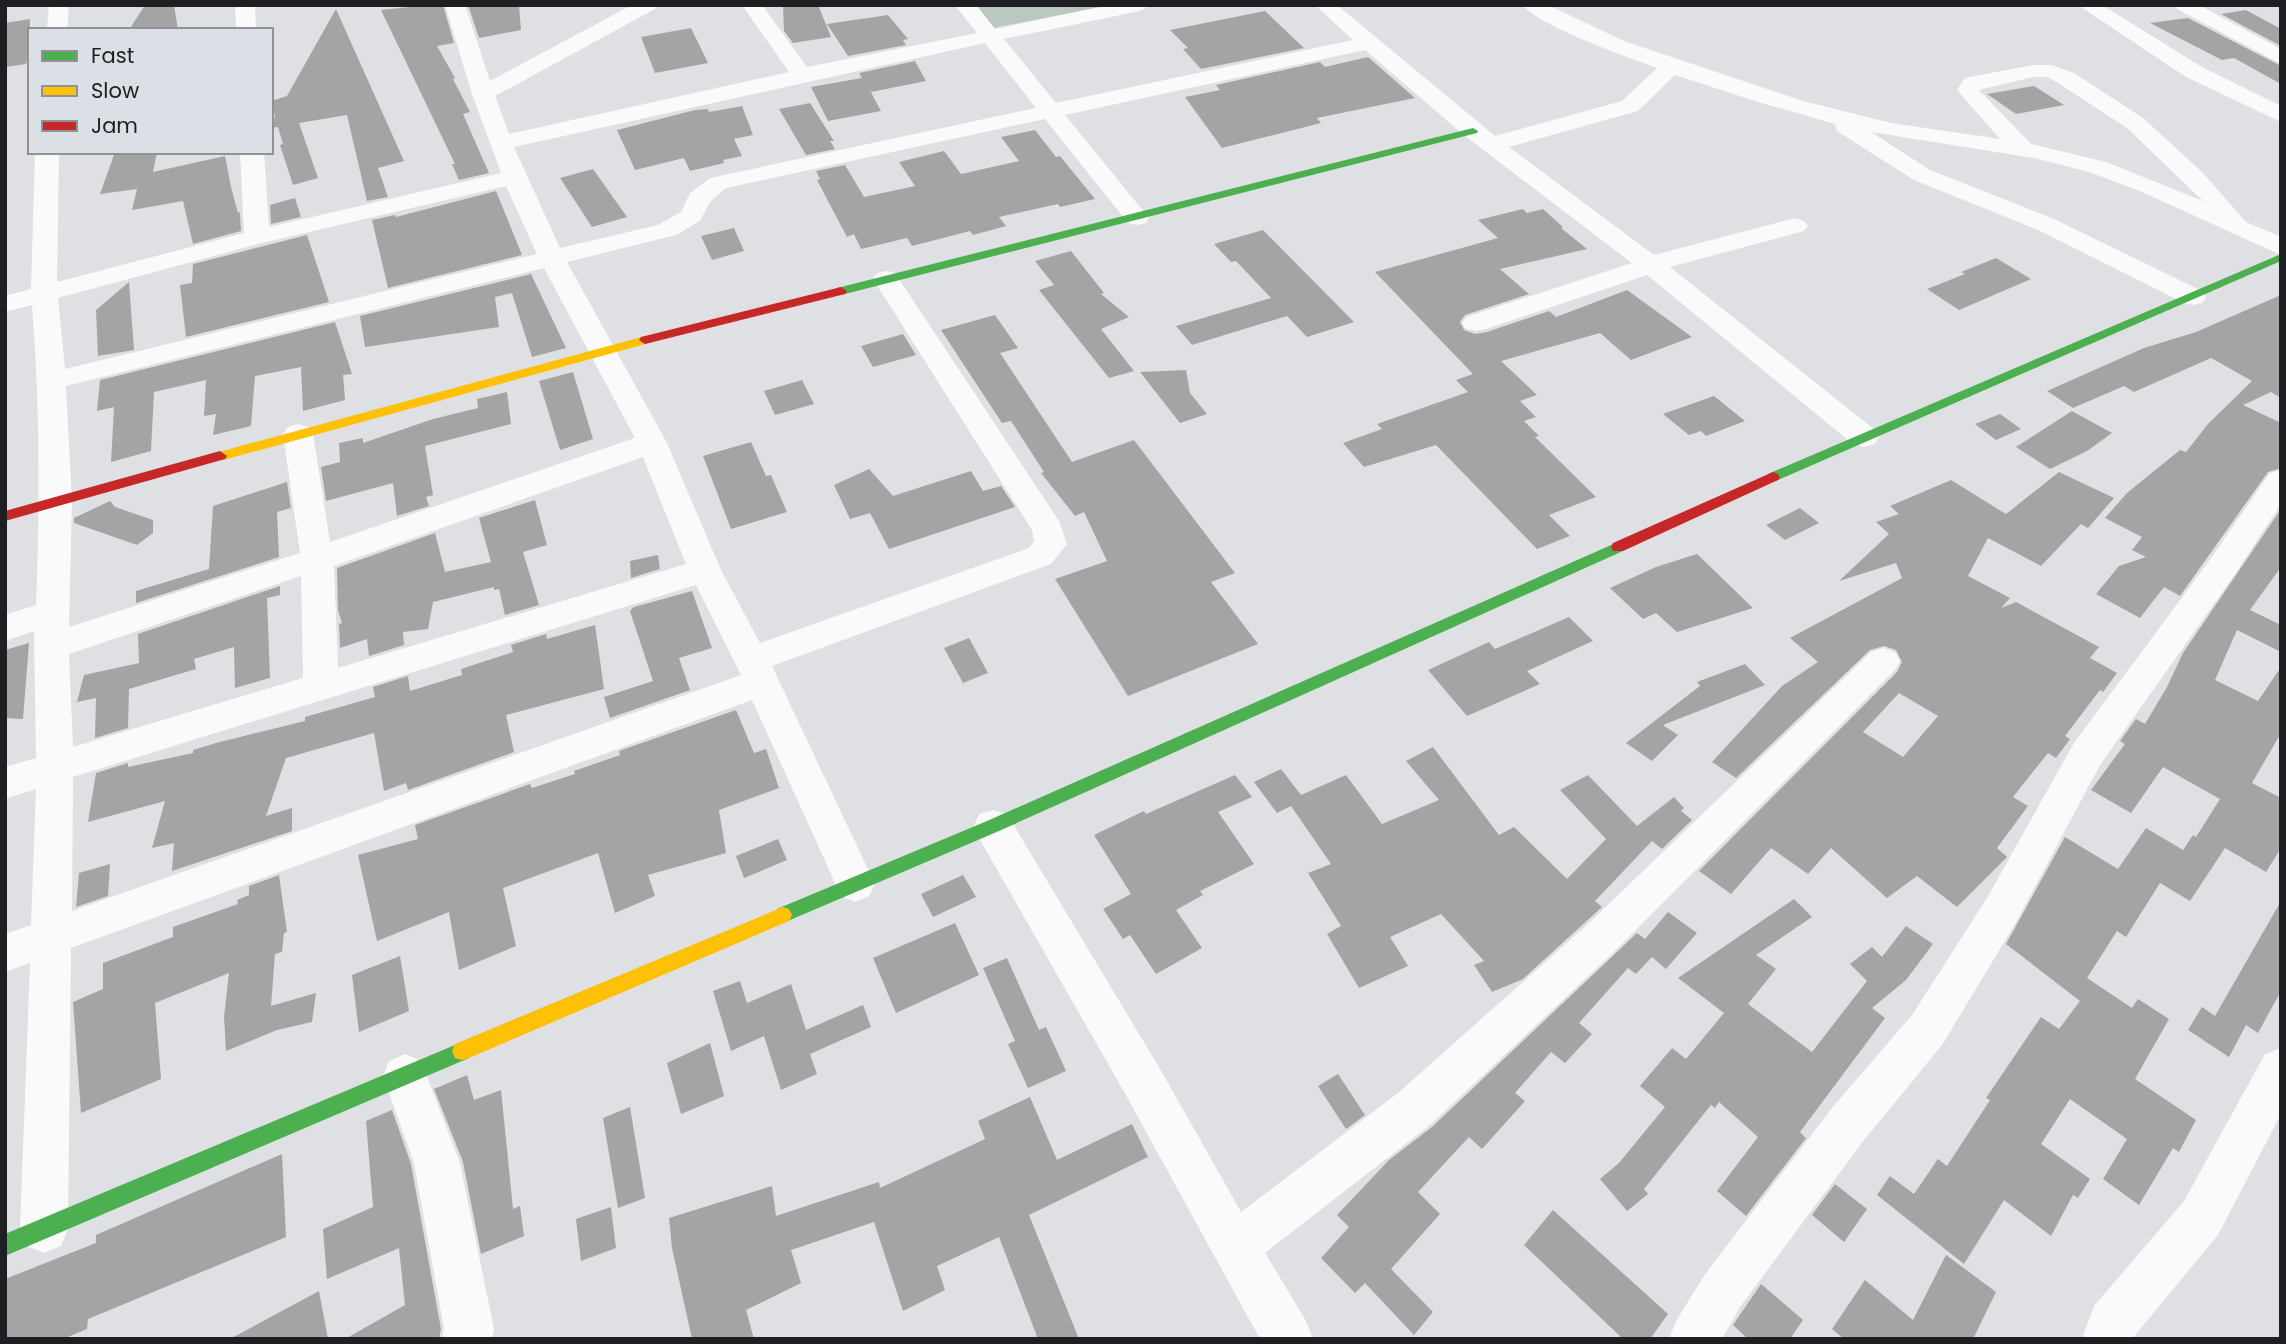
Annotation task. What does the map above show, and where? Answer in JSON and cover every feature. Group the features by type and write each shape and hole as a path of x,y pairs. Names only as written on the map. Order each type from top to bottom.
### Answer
{"street":[{"path":"57,28 59,5"},
{"path":"245,5 246,28"},
{"path":"455,5 483,94 514,177 552,258 652,443 705,570 757,671 855,884"},
{"path":"483,94 648,5"},
{"path":"752,5 802,75"},
{"path":"965,5 1137,218"},
{"path":"501,143 802,75 1140,5"},
{"path":"1325,5 1483,138 1652,266 1864,437"},
{"path":"1534,5 1589,36 1717,82 1832,117 1925,136 2022,148 2075,160 2140,184 2281,247"},
{"path":"2088,5 2194,72 2281,115"},
{"path":"2184,5 2281,58"},
{"path":"52,381 667,230 691,216 699,198 719,183 1367,43"},
{"path":"5,516 602,351 886,279 1483,138 1614,113 1630,106 1672,66"},
{"path":"2022,148 1990,117 1968,90 1973,83 2008,74 2051,71 2135,123 2194,177 2243,230"},
{"path":"1649,89 1685,82 1717,82"},
{"path":"1832,117 1922,175 2045,224 2193,297"},
{"path":"44,1229 55,768 52,629 56,501 52,381 44,294 47,154"},
{"path":"252,154 257,237"},
{"path":"5,304 257,237 514,177"},
{"path":"1476,323 1691,252 1795,226"},
{"path":"5,1245 993,826 1864,437 2281,257"},
{"path":"5,953 757,671 1040,556 1051,544 1048,528 886,279"},
{"path":"298,434 317,559 321,687"},
{"path":"5,628 52,629 317,559 652,443"},
{"path":"1694,1339 1723,1290 1748,1256 1848,1124 1927,1030 2001,911 2087,754 2221,569 2281,480"},
{"path":"5,783 705,570"},
{"path":"1234,1247 1414,1109 1602,937 1883,660"},
{"path":"993,826 1289,1339"},
{"path":"2107,1339 2112,1324 2201,1218 2281,1069"},
{"path":"405,1076 437,1163 470,1329 467,1339"}],"shaded area":[{"path":"977,5 1110,5 993,28"}],"building":[{"path":"145,5 174,5 178,28 130,28"},
{"path":"443,5 454,43 437,46 470,112 463,114 489,173 459,180 452,164 455,164 381,10"},
{"path":"468,5 519,5 521,30 479,38"},
{"path":"783,5 818,5 831,37 793,43 784,31"},
{"path":"336,9 404,161 378,168 388,197 367,201 347,115 299,123 318,178 293,185 280,145 283,144 278,127 273,128 273,100 287,96"},
{"path":"2246,10 2281,29 2281,46 2221,14"},
{"path":"1265,11 1304,48 1201,69 1183,49 1188,48 1170,30"},
{"path":"888,15 908,39 903,40 906,45 848,56 827,24"},
{"path":"2188,18 2281,66 2281,84 2234,58 2222,60 2150,23"},
{"path":"30,19 26,64 5,67 5,23"},
{"path":"691,28 708,63 655,73 641,37"},
{"path":"1368,57 1415,98 1317,118 1321,123 1222,148 1185,97 1220,90 1216,85 1320,62 1325,67"},
{"path":"915,61 926,81 871,92 868,87 881,111 828,121 811,87 862,78 859,73"},
{"path":"2034,86 2064,105 2016,114 1987,94"},
{"path":"810,103 834,141 830,141 835,149 806,155 779,109"},
{"path":"742,106 753,135 734,139 742,156 690,171 684,158 635,170 617,130 695,110 708,109 709,112"},
{"path":"1035,130 1095,199 999,217 1006,226 973,235 970,231 912,246 907,238 861,249 854,234 847,237 817,180 820,179 816,171 845,165 864,197 915,186 899,162 944,151 961,174 1019,161 1001,137"},
{"path":"114,154 157,154 153,172 225,156 238,213 240,212 241,231 193,244 183,201 132,210 137,189 100,194"},
{"path":"593,169 627,217 592,227 560,178"},
{"path":"496,191 522,255 388,288 372,220 395,215 396,217"},
{"path":"295,198 301,217 271,224 270,205"},
{"path":"1523,209 1527,213 1543,209 1587,249 1500,269 1529,294 1465,315 1460,322 1464,330 1475,334 1487,332 1549,311 1556,317 1627,290 1692,337 1631,360 1600,333 1501,361 1537,395 1520,401 1536,417 1524,421 1539,436 1535,437 1596,497 1549,515 1570,536 1537,549 1436,445 1364,467 1343,443 1382,429 1377,424 1468,392 1456,380 1473,374 1375,272 1498,238 1478,220"},
{"path":"734,228 744,251 712,260 701,236"},
{"path":"1263,230 1354,322 1307,337 1287,316 1192,345 1176,326 1271,298 1236,261 1231,262 1214,244"},
{"path":"307,235 329,302 186,337 180,285 192,283 193,264"},
{"path":"1071,251 1104,293 1101,294 1129,317 1101,329 1134,371 1109,378 1039,290 1054,285 1035,261"},
{"path":"1996,258 2031,279 1959,310 1927,289 1965,274 1961,272"},
{"path":"531,274 566,348 532,357 512,293 495,297 499,327 365,347 360,316"},
{"path":"129,282 134,350 98,356 96,310"},
{"path":"2281,295 2281,398 2271,392 2243,405 2281,423 2281,468 2268,472 2180,596 2164,587 2140,618 2096,594 2119,566 2146,557 2132,550 2142,537 2105,518 2127,493 2180,450 2186,452 2208,424 2252,381 2211,358 2134,392 2124,386 2073,408 2047,391 2144,348 2196,332"},
{"path":"995,315 1018,348 1000,353 1072,462 1134,440 1235,573 1211,582 1258,644 1128,696 1055,579 1107,561 1084,512 1075,516 1041,473 1044,472 1011,421 1002,423 941,330"},
{"path":"335,322 352,374 343,375 345,400 303,411 301,367 255,376 251,426 213,435 216,414 204,416 206,380 154,392 151,451 111,462 114,407 97,411 100,380"},
{"path":"903,334 916,355 873,367 861,346"},
{"path":"1186,370 1190,393 1207,414 1180,423 1140,372"},
{"path":"573,372 593,439 560,450 539,381"},
{"path":"802,380 814,404 775,415 764,391"},
{"path":"507,392 511,424 425,446 433,495 426,497 429,506 397,516 393,483 326,501 321,467 340,462 339,443 363,438 363,443 433,419 478,408 477,399"},
{"path":"1714,396 1745,421 1706,436 1701,431 1689,435 1663,414"},
{"path":"2072,411 2112,433 2087,451 2050,469 2016,447"},
{"path":"2000,414 2021,429 1996,440 1975,424"},
{"path":"751,442 766,476 771,475 787,512 731,529 703,456"},
{"path":"869,469 893,496 971,471 983,491 1001,486 1015,507 889,549 870,513 850,519 834,485"},
{"path":"2059,472 2114,498 2088,528 2081,524 2041,566 1988,538 1968,576 2010,598 2001,608 2016,602 2099,647 2090,658 2117,673 2103,692 2100,690 2065,736 2070,739 2056,758 2048,753 2013,797 2028,806 1997,848 2007,857 1957,907 1917,876 1887,898 1831,848 1808,874 1771,848 1731,894 1699,871 1897,672 1902,662 1896,650 1884,646 1870,650 1736,778 1712,762 1782,686 1818,662 1790,638 1902,578 1896,563 1839,581 1889,534 1876,522 1899,514 1890,506 1951,480 2006,514","holes":["1899,693 1938,716 1903,757 1863,732"]},
{"path":"287,482 291,508 277,512 279,557 136,603 136,591 209,569 213,506"},
{"path":"535,500 547,545 523,552 539,605 505,615 499,589 494,590 494,587 433,602 428,629 403,632 404,645 369,656 367,639 340,648 339,624 342,623 338,611 337,568 435,533 445,572 491,562 479,518"},
{"path":"110,501 115,507 153,520 153,533 137,545 74,523 74,518"},
{"path":"1800,508 1819,523 1785,540 1766,525"},
{"path":"2281,509 2281,567 2250,610 2281,625 2281,652 2237,630 2215,680 2258,701 2281,667 2281,733 2252,783 2281,798 2281,848 2266,872 2225,848 2190,901 2160,883 2126,937 2117,931 2087,978 2132,1008 2138,999 2169,1019 2135,1079 2196,1120 2179,1152 2173,1148 2139,1205 2103,1179 2127,1139 2070,1099 2041,1144 2090,1179 2078,1198 2073,1195 2051,1236 2004,1200 1964,1264 1877,1195 1890,1176 1914,1194 1938,1159 1947,1166 1990,1100 1986,1098 2041,1017 2059,1029 2080,1001 2006,944 2065,837 2118,869 2146,828 2183,850 2193,835 2196,837 2220,799 2163,767 2131,813 2091,790 2125,744 2120,741 2136,719 2145,724 2183,653"},
{"path":"1697,554 1753,608 1677,632 1656,613 1643,619 1610,588 1656,567"},
{"path":"658,555 660,569 631,578 630,561"},
{"path":"280,586 280,595 267,598 270,678 235,688 234,647 194,659 196,669 129,689 128,728 95,738 96,698 77,702 84,675 139,663 138,634"},
{"path":"692,591 712,648 679,658 690,690 610,718 604,697 653,681 630,611 634,607"},
{"path":"1569,617 1593,641 1527,671 1540,684 1467,716 1428,670 1489,642 1495,649"},
{"path":"595,625 604,689 506,715 514,752 408,790 406,783 384,791 374,733 286,758 266,816 292,808 292,831 172,871 174,843 152,848 165,801 88,822 96,773 128,763 128,767 193,753 193,750 216,743 305,721 305,717 375,697 373,687 408,676 410,691 462,675 461,669 513,652 511,645 546,634 547,639"},
{"path":"969,638 988,673 963,683 944,648"},
{"path":"29,643 23,719 5,718 5,650"},
{"path":"1745,664 1765,685 1663,725 1678,735 1652,761 1626,743 1700,686 1697,682"},
{"path":"736,710 754,753 766,749 779,788 719,810 726,853 648,875 655,896 615,913 598,853 503,888 516,946 459,970 449,912 377,941 358,855 418,839 415,825 530,784 532,788 575,774 574,771 620,755 619,751"},
{"path":"1433,747 1499,835 1514,827 1567,879 1606,839 1560,790 1588,775 1637,826 1674,797 1684,808 1681,811 1692,820 1662,849 1652,841 1595,901 1602,907 1523,979 1492,992 1474,965 1484,961 1441,914 1390,937 1408,966 1359,988 1327,934 1341,926 1308,873 1331,864 1291,806 1277,813 1254,782 1281,769 1301,795 1346,775 1382,824 1439,800 1406,761"},
{"path":"1235,775 1252,797 1218,812 1254,864 1200,891 1203,895 1176,910 1202,948 1156,974 1130,935 1123,939 1103,909 1131,894 1094,835 1144,811 1146,814"},
{"path":"778,839 787,860 744,878 736,856"},
{"path":"110,864 108,896 76,907 79,873"},
{"path":"279,875 287,932 284,933 282,952 275,954 271,1006 316,993 312,1022 277,1030 226,1051 224,1017 229,973 155,1003 161,1079 81,1113 73,1002 103,989 103,963 173,937 173,927 238,904 237,900 249,895 249,886"},
{"path":"963,875 976,897 933,917 921,894"},
{"path":"1794,899 1812,917 1756,955 1776,969 1748,1004 1812,1052 1867,981 1850,964 1872,947 1882,957 1906,926 1933,944 1906,980 1872,1008 1885,1018 1800,1132 1806,1138 1746,1216 1717,1191 1758,1137 1719,1102 1715,1108 1711,1105 1644,1189 1648,1194 1627,1211 1600,1179 1619,1163 1665,1107 1640,1086 1672,1048 1686,1059 1724,1013 1678,978"},
{"path":"2281,901 2281,991 2258,1033 2246,1025 2229,1057 2188,1030 2202,1007 2215,1016"},
{"path":"1668,912 1697,933 1666,969 1652,957 1636,974 1628,968 1579,1023 1592,1034 1565,1063 1551,1052 1515,1093 1525,1101 1482,1149 1469,1137 1418,1192 1440,1214 1391,1269 1433,1312 1414,1335 1365,1283 1355,1293 1321,1258 1349,1227 1337,1215 1389,1160 1432,1127 1637,933 1645,939"},
{"path":"955,923 979,975 896,1013 873,958"},
{"path":"400,956 409,1011 359,1032 352,975"},
{"path":"1007,958 1039,1030 1046,1027 1066,1071 1028,1088 1008,1044 1015,1041 983,968"},
{"path":"740,981 747,1003 791,984 806,1030 863,1005 871,1027 810,1054 817,1074 781,1090 764,1036 731,1051 713,991"},
{"path":"710,1043 724,1096 681,1114 667,1063"},
{"path":"1338,1074 1365,1115 1346,1129 1318,1086"},
{"path":"467,1075 474,1100 501,1090 513,1209 520,1206 524,1236 481,1254 463,1162 434,1089"},
{"path":"1030,1097 1057,1160 1132,1124 1148,1157 1029,1215 1079,1339 1038,1339 999,1237 937,1266 945,1290 903,1311 874,1222 791,1250 801,1283 746,1310 754,1339 692,1339 672,1248 669,1218 772,1186 776,1216 879,1182 880,1188 985,1139 978,1121"},
{"path":"630,1107 645,1198 618,1208 603,1118"},
{"path":"392,1110 411,1164 441,1329 439,1339 345,1339 405,1305 399,1248 327,1279 323,1229 373,1207 366,1121"},
{"path":"282,1154 286,1237 88,1319 87,1329 63,1339 5,1339 5,1279 96,1243 96,1235"},
{"path":"1835,1184 1867,1209 1844,1242 1812,1215"},
{"path":"611,1207 616,1248 581,1261 576,1219"},
{"path":"1553,1210 1668,1314 1650,1339 1623,1339 1524,1245"},
{"path":"1946,1255 1996,1292 1973,1339 1844,1339 1832,1329 1865,1280 1913,1320"},
{"path":"1761,1284 1803,1320 1790,1339 1748,1339 1733,1325"},
{"path":"319,1291 328,1339 230,1339"}],"traffic: fast":[{"path":"841,291 1473,131"},
{"path":"1773,477 2281,257"},
{"path":"783,915 993,826 1618,547"},
{"path":"5,1245 462,1051"}],"traffic: slow":[{"path":"220,456 645,340"},
{"path":"462,1051 783,915"}],"traffic: jam":[{"path":"645,340 841,291"},
{"path":"5,516 220,456"},
{"path":"1618,547 1773,477"}]}
